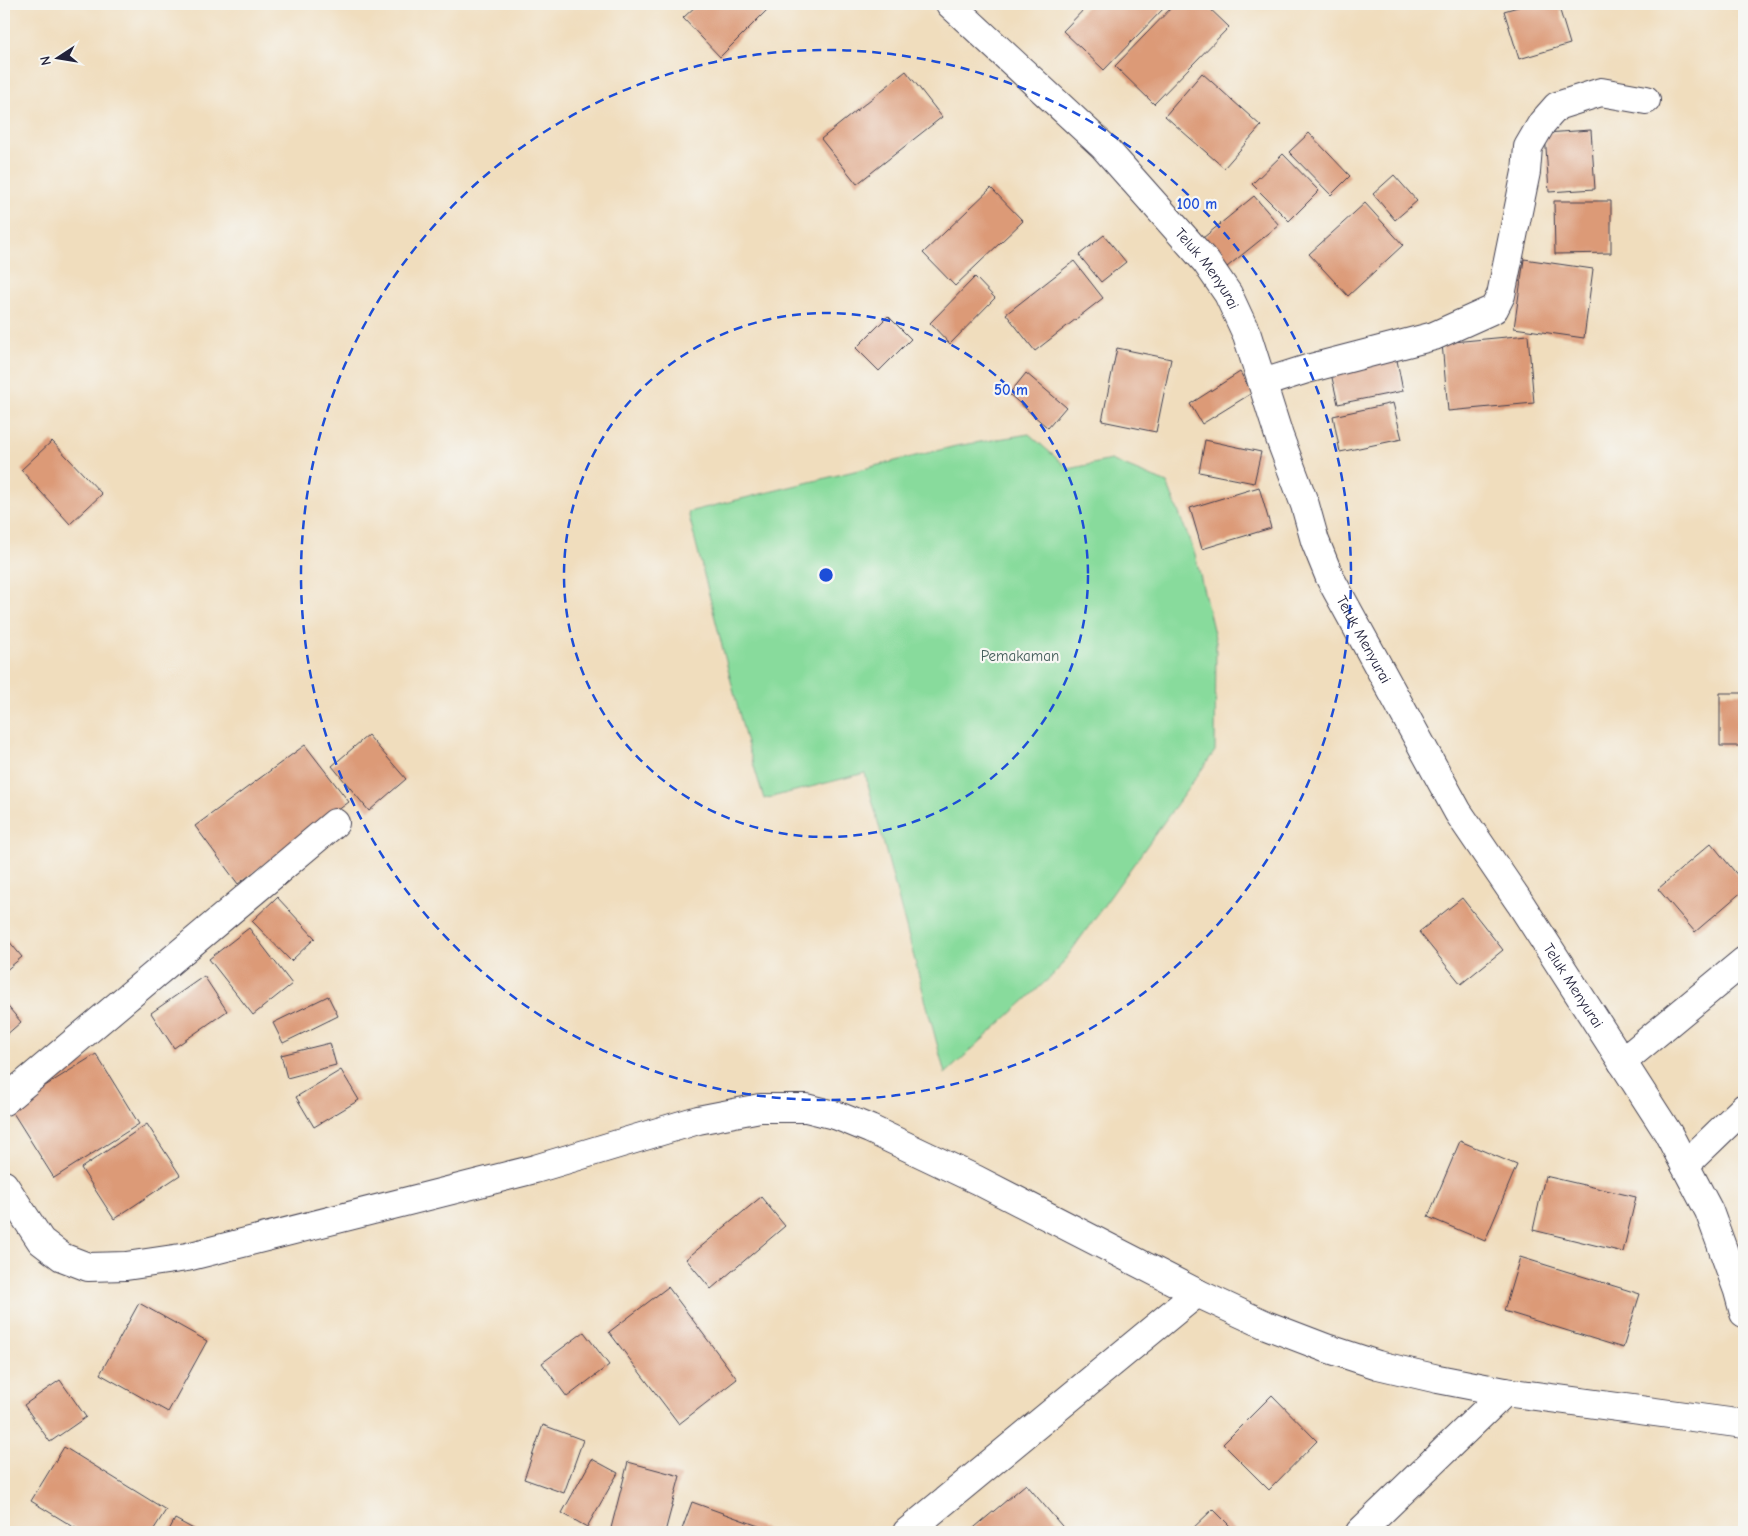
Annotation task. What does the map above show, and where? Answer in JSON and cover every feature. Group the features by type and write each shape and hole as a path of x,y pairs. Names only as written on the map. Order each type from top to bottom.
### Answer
{"street":[{"name":"Teluk Menyurai","path":"950,4 1103,146 1206,262 1228,294 1247,335 1279,436 1305,504 1315,541 1330,578 1458,812 1520,903 1668,1132 1709,1211 1744,1313"},
{"path":"1263,383 1307,369 1434,336 1494,309 1503,286 1526,172 1528,147 1542,124 1558,106 1601,92 1646,100"},
{"path":"4,1101 335,823"},
{"path":"1622,1062 1744,960"},
{"path":"4,1185 41,1241 62,1257 88,1267 126,1266 187,1257 216,1250 535,1168 698,1120 760,1108 806,1108 838,1116 888,1138 978,1180 1197,1294 1266,1325 1326,1348 1378,1365 1505,1392 1744,1424"},
{"path":"1685,1165 1744,1108"},
{"path":"907,1532 1197,1294"},
{"path":"1360,1532 1505,1392"}],"green space":[{"name":"Pemakaman","path":"1029,434 1069,469 1111,460 1167,483 1195,554 1216,642 1215,751 1056,972 945,1074 865,773 764,799 746,740 688,512 956,446"}],"building":[{"path":"698,4 773,4 720,57 683,18"},
{"path":"1089,4 1162,4 1165,7 1104,70 1063,31"},
{"path":"1175,4 1205,4 1229,27 1154,104 1115,66"},
{"path":"1528,4 1558,4 1570,44 1519,59 1504,11"},
{"path":"906,71 942,117 857,184 821,139"},
{"path":"1202,73 1261,126 1224,168 1165,116"},
{"path":"1591,130 1595,189 1549,192 1545,133"},
{"path":"1309,133 1350,176 1331,195 1289,152"},
{"path":"1283,154 1319,191 1289,221 1252,184"},
{"path":"1394,175 1417,201 1395,220 1373,194"},
{"path":"991,188 1023,221 955,286 923,253"},
{"path":"1254,196 1279,225 1227,267 1203,238"},
{"path":"1554,201 1611,201 1611,253 1555,254"},
{"path":"1365,203 1403,245 1348,296 1309,254"},
{"path":"1104,235 1126,262 1101,282 1079,255"},
{"path":"1524,259 1593,269 1584,338 1514,328"},
{"path":"1074,261 1103,298 1035,351 1006,314"},
{"path":"975,277 995,298 950,344 930,323"},
{"path":"888,316 911,339 879,371 856,348"},
{"path":"1528,335 1534,403 1448,411 1442,343"},
{"path":"1117,348 1171,359 1156,432 1102,421"},
{"path":"1396,355 1403,391 1338,404 1330,369"},
{"path":"1240,372 1252,393 1202,424 1190,404"},
{"path":"1026,373 1066,407 1048,428 1009,394"},
{"path":"1393,403 1402,439 1340,452 1333,416"},
{"path":"1205,440 1261,452 1254,483 1199,472"},
{"path":"52,441 102,494 70,524 21,470"},
{"path":"1259,487 1271,528 1202,549 1190,508"},
{"path":"1720,693 1744,693 1744,746 1720,746"},
{"path":"368,735 406,779 369,811 332,766"},
{"path":"305,745 349,802 238,884 195,826"},
{"path":"1711,843 1744,883 1744,890 1695,932 1658,889"},
{"path":"277,897 315,938 291,961 252,921"},
{"path":"1462,898 1503,950 1461,984 1419,932"},
{"path":"249,928 292,984 253,1015 209,959"},
{"path":"4,935 22,957 4,972"},
{"path":"204,976 227,1011 174,1048 151,1013"},
{"path":"328,996 338,1016 283,1043 273,1023"},
{"path":"4,1002 21,1022 4,1037"},
{"path":"330,1043 336,1065 287,1078 281,1055"},
{"path":"96,1054 139,1124 54,1178 10,1108"},
{"path":"341,1070 359,1100 314,1127 296,1097"},
{"path":"147,1124 180,1175 114,1219 81,1168"},
{"path":"1460,1141 1517,1165 1485,1241 1428,1217"},
{"path":"1545,1176 1636,1197 1623,1252 1533,1230"},
{"path":"761,1197 785,1226 711,1289 686,1259"},
{"path":"1520,1257 1640,1294 1623,1348 1504,1311"},
{"path":"668,1287 737,1379 679,1424 609,1332"},
{"path":"139,1303 207,1341 168,1412 100,1374"},
{"path":"584,1332 609,1365 567,1397 542,1363"},
{"path":"60,1380 86,1417 50,1442 24,1405"},
{"path":"1272,1395 1317,1441 1269,1490 1223,1444"},
{"path":"543,1425 583,1440 564,1493 524,1479"},
{"path":"64,1447 166,1510 152,1532 82,1532 31,1501"},
{"path":"592,1459 618,1473 587,1527 562,1513"},
{"path":"628,1462 680,1476 665,1532 610,1532"},
{"path":"1026,1484 1067,1532 969,1532"},
{"path":"692,1502 775,1532 681,1532"},
{"path":"1213,1509 1236,1532 1189,1532"},
{"path":"175,1519 199,1532 168,1532"}]}
